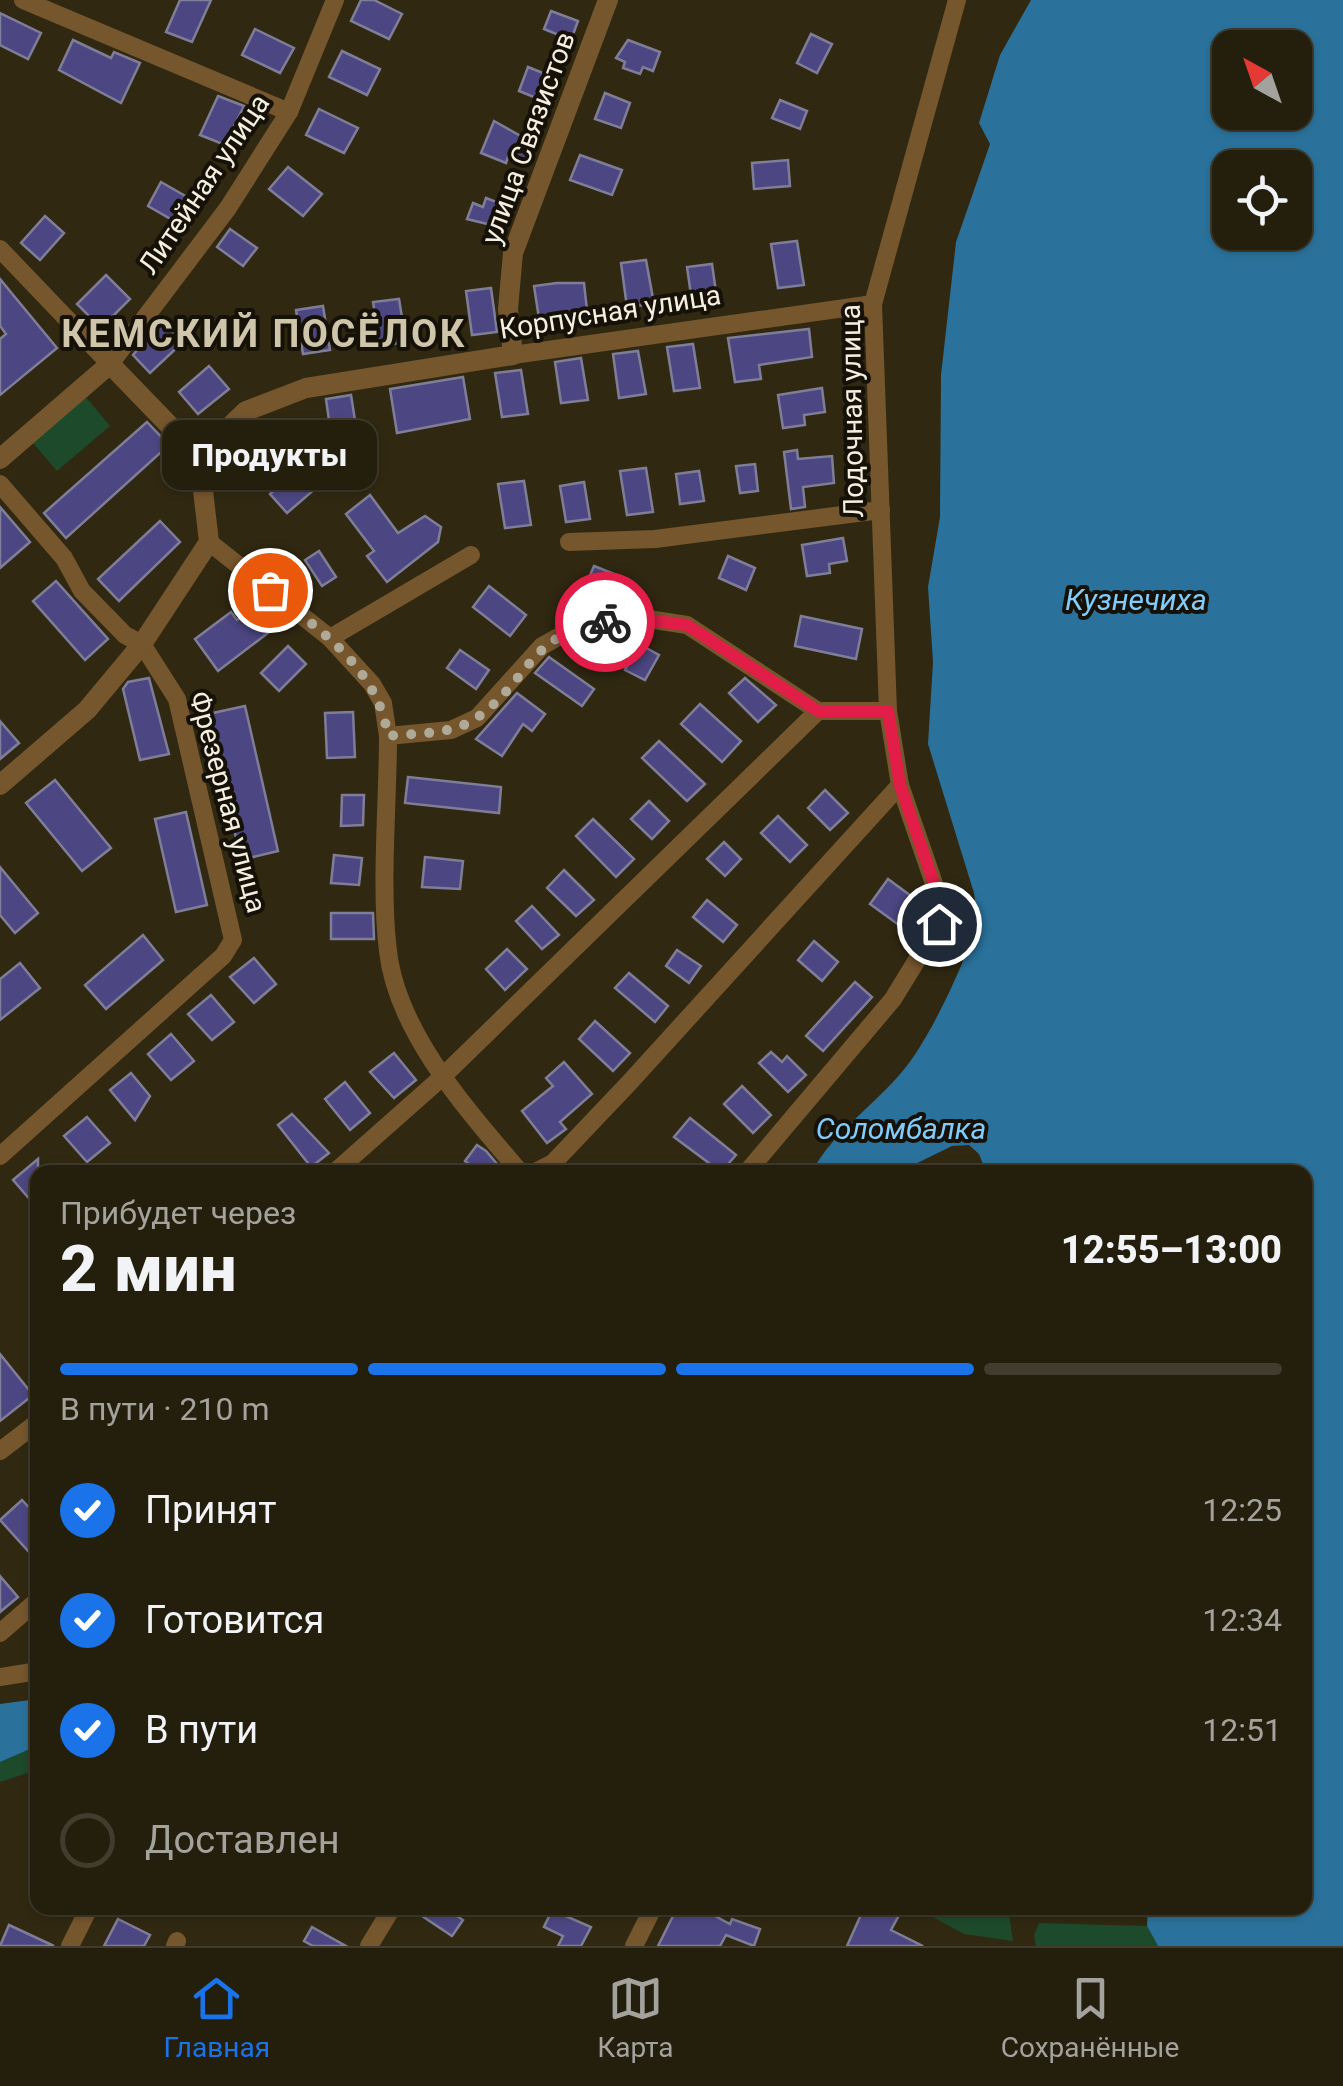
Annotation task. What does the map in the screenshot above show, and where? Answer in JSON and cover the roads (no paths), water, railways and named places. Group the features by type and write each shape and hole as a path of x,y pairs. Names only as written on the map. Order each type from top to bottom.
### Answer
{"street":[{"path":"22,0 289,112"},
{"name":"Литейная улица","path":"0,459 110,364 228,208 289,112 335,0"},
{"name":"улица Связистов","path":"514,355 508,309 513,253 608,0"},
{"name":"Лодочная улица","path":"754,1165 894,999 939,924 939,898 900,785 888,711 873,304 957,0"},
{"path":"0,249 199,456 209,542 142,644 87,710 0,785"},
{"name":"Корпусная улица","path":"199,456 246,410 306,388 873,304"},
{"name":"Фрезерная улица","path":"0,484 64,558 82,592 126,635 142,644 177,699 233,940 223,956 0,1156"},
{"path":"569,542 655,539 882,510"},
{"path":"209,542 330,638 372,684 383,703 388,736 388,953 402,999 440,1078 514,1165"},
{"path":"330,638 471,554"},
{"path":"388,736 451,730 477,718 542,646 568,632 601,622 648,620 687,625 818,711 888,711"},
{"path":"343,1165 440,1078 818,711"},
{"path":"549,1165 630,1084 900,785"},
{"path":"0,1451 30,1428"},
{"path":"0,1633 30,1607"},
{"path":"0,1677 30,1671"},
{"path":"70,1946 85,1915"},
{"path":"369,1946 388,1915"},
{"path":"634,1946 650,1915"}],"water":[{"name":"Кузнечиха","path":"1031,0 1343,0 1343,1946 1158,1946 1147,1926 1148,1915 1312,1915 1312,1165 983,1165 969,1145 952,1146 913,1165 816,1165 914,1056 956,977 977,915 974,893 928,744 933,662 928,587 940,517 941,375 956,242 990,144 979,123 1000,55"},
{"path":"30,1700 30,1749 0,1762 0,1704"}],"place":[{"name":"Продукты","path":"270,590"}],"district":[{"name":"КЕМСКИЙ ПОСЁЛОК","path":"264,334"}],"water label":[{"name":"Соломбалка","path":"901,1128"}]}
